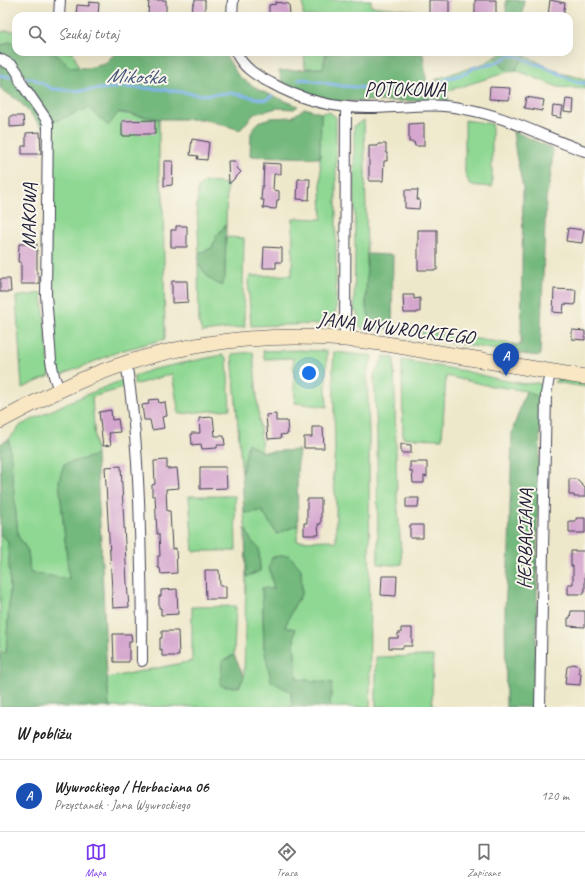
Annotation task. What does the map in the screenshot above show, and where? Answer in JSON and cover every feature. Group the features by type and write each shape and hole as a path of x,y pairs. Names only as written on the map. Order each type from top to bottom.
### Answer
{"street":[{"path":"59,12 60,0"},
{"path":"232,12 233,0"},
{"name":"POTOKOWA","path":"238,56 248,70 277,86 311,101 346,107 368,108 421,105 464,108 500,118 585,151"},
{"name":"MAKOWA","path":"0,59 13,66 18,73 20,81 46,118 48,124 46,295 51,361 59,390"},
{"path":"345,339 346,107"},
{"name":"JANA WYWROCKIEGO","path":"0,421 59,390 126,363 180,349 235,340 266,337 345,339 456,355 585,377"},
{"path":"126,363 138,478 142,572 142,661"},
{"name":"HERBACIANA","path":"540,707 546,394 550,372"}],"green space":[{"path":"303,0 371,0 371,6 419,12 303,12"},
{"path":"506,0 524,0 522,12 506,12"},
{"path":"4,31 12,31 12,43 9,42 0,46 0,33"},
{"path":"9,42 12,43 12,56 58,56 70,67 87,68 105,64 112,56 226,56 239,77 261,91 298,106 294,109 277,108 254,114 240,130 204,119 159,119 119,112 108,126 89,108 53,122 38,101 20,68 0,55 0,46"},
{"path":"58,56 74,56 79,68 70,67"},
{"path":"304,56 325,56 323,68 305,68"},
{"path":"325,56 423,56 427,85 439,78 447,91 448,101 336,101 310,95 282,82 279,71 323,68"},
{"path":"525,56 564,74 585,79 585,89 558,87 516,70"},
{"path":"525,56 516,70 508,72 495,57"},
{"path":"495,57 508,72 447,91 439,78 485,63"},
{"path":"0,63 13,70 46,126 42,127 20,102 0,88"},
{"path":"89,108 159,119 159,177 163,194 165,339 120,351 59,376 53,351 49,292 53,122"},
{"path":"305,108 321,113 320,158 250,156 251,133 258,122 271,118 292,117"},
{"path":"329,112 336,117 336,309 333,323 329,325 251,326 248,281 250,276 292,275 293,218 322,219 320,158 321,113"},
{"path":"364,120 367,254 366,307 374,329 363,329 359,326 357,312 354,311 354,126"},
{"path":"465,120 492,124 492,187 470,185 465,173"},
{"path":"513,131 553,149 551,175 546,198 540,356 513,353 512,344 521,345 523,187 516,155"},
{"path":"204,182 227,184 226,224 216,237 212,248 199,253 197,208 198,188"},
{"path":"226,224 225,278 221,286 210,279 198,264 199,253 212,248 216,237"},
{"path":"226,237 244,238 243,291 245,327 202,332 199,323 198,264 210,279 225,278"},
{"path":"367,254 393,255 392,328 374,329 366,307"},
{"path":"42,293 50,376 22,388 16,297"},
{"path":"421,331 512,344 513,353 423,337"},
{"path":"263,351 327,351 327,407 295,403 293,358 264,359"},
{"path":"253,352 262,452 248,443 242,475 232,354"},
{"path":"334,352 373,356 367,372 369,434 370,707 330,707 331,683 297,679 294,642 295,629 285,627 294,606 302,593 301,570 289,555 269,568 274,589 262,588 264,648 291,692 292,707 109,707 107,678 192,661 192,607 236,606 234,655 222,661 239,687 244,677 246,577 260,571 259,549 247,533 244,513 262,511 277,534 298,525 297,541 330,540 336,543 336,501 333,476 335,450"},
{"path":"222,355 227,359 230,409 179,414 172,374 134,385 134,376 154,369"},
{"path":"384,356 394,358 397,497 402,564 396,565 378,564 377,435 374,376"},
{"path":"402,360 465,371 524,384 537,383 543,385 541,398 526,391 486,385 446,376 442,439 403,438"},
{"path":"558,378 585,382 585,387 554,382"},
{"path":"122,380 123,388 92,397 96,455 84,459 59,480 69,579 30,573 28,551 18,536 9,439 21,425 67,403"},
{"path":"526,391 541,398 537,530 537,622 533,707 506,707 505,607 509,549 512,432"},
{"path":"9,439 18,536 28,551 30,573 69,579 59,480 64,464 96,455 109,707 0,707 0,653 6,653 10,587 8,541 0,534 0,444"},
{"path":"248,443 262,452 299,450 297,473 298,525 277,534 262,511 244,513 242,475"},
{"path":"189,496 235,496 236,551 193,551"},
{"path":"245,528 252,542 259,548 260,571 246,577"},
{"path":"0,534 8,541 10,587 6,653 0,653"},
{"path":"289,555 301,569 302,593 294,606 285,627 295,629 294,642 297,679 332,683 330,707 292,707 291,692 271,681 264,648 262,588 274,589 269,567 272,557"},
{"path":"234,655 244,677 239,687 226,687 220,685 222,661"},
{"path":"433,656 432,707 376,707 376,657"}],"building":[{"path":"149,0 166,0 166,12 148,12"},
{"path":"195,0 205,0 205,12 192,12"},
{"path":"429,0 449,0 449,12 429,12"},
{"path":"475,0 496,0 496,12 475,12"},
{"path":"550,0 565,3 564,12 548,12"},
{"path":"89,2 99,3 98,12 76,12 77,5 89,6"},
{"path":"275,2 289,4 290,12 269,12 269,5 276,4"},
{"path":"490,87 510,88 509,100 489,99"},
{"path":"526,97 544,100 542,111 524,108"},
{"path":"566,99 574,100 573,113 564,112"},
{"path":"553,106 563,107 561,118 552,116"},
{"path":"10,116 23,116 24,126 10,127"},
{"path":"155,120 155,134 131,134 131,136 122,136 122,121"},
{"path":"424,123 424,146 415,146 414,142 409,142 409,124"},
{"path":"40,132 41,154 22,154 22,146 26,146 26,133"},
{"path":"192,139 209,142 207,160 197,159 198,156 190,155"},
{"path":"378,144 386,144 387,161 384,161 383,181 369,181 369,146 378,146"},
{"path":"164,161 173,161 172,185 164,186"},
{"path":"228,161 236,161 237,168 241,172 229,184"},
{"path":"264,163 281,164 281,174 274,174 273,190 279,191 279,200 277,200 276,209 263,208 264,200 261,200"},
{"path":"298,179 310,179 309,200 297,199"},
{"path":"405,190 418,190 417,200 420,200 419,209 405,208"},
{"path":"176,226 187,226 187,247 171,247 171,230 176,230"},
{"path":"568,228 584,230 582,243 566,241"},
{"path":"418,230 437,230 437,270 418,270"},
{"path":"19,244 37,244 37,275 39,275 39,284 21,284 21,262 18,262"},
{"path":"264,247 282,248 282,262 276,262 276,268 263,268"},
{"path":"0,279 10,279 11,292 0,292"},
{"path":"172,281 187,281 188,302 172,303"},
{"path":"554,289 576,290 575,305 564,304 563,313 553,312"},
{"path":"403,295 414,295 414,299 420,298 420,312 404,313"},
{"path":"572,330 585,331 585,340 572,339"},
{"path":"158,399 159,403 165,402 167,416 162,417 164,428 152,430 150,420 144,420 142,405 149,404 148,400"},
{"path":"111,410 112,420 118,419 120,432 109,433 111,445 103,446 99,412"},
{"path":"276,414 276,421 287,421 288,434 280,435 281,438 268,439 266,415"},
{"path":"213,417 215,436 224,436 225,445 217,445 217,448 202,449 201,444 192,445 191,433 200,433 199,418"},
{"path":"312,427 323,427 324,448 304,448 304,437 312,437"},
{"path":"401,444 411,445 411,453 401,453"},
{"path":"167,460 167,469 177,468 179,488 166,489 167,511 170,511 172,549 176,548 177,573 161,574 160,568 158,568 158,556 160,556 159,534 157,534 155,496 152,496 152,485 155,484 154,461"},
{"path":"410,462 427,462 427,477 424,476 424,483 413,483 412,471 410,471"},
{"path":"121,466 129,607 113,608 105,467"},
{"path":"200,467 226,467 227,488 200,489"},
{"path":"569,479 576,479 585,488 585,497 574,497 574,495 569,495"},
{"path":"406,498 419,498 418,507 406,507"},
{"path":"307,499 321,499 321,524 318,524 319,535 304,535 304,523 307,523"},
{"path":"576,518 585,518 585,533 569,533 569,521 576,521"},
{"path":"410,525 423,525 423,538 410,538"},
{"path":"571,551 585,551 584,594 568,594 568,584 573,584"},
{"path":"205,570 219,570 220,586 226,586 226,599 206,599"},
{"path":"382,576 397,576 396,596 381,595"},
{"path":"177,589 178,614 161,615 161,608 159,608 159,596 161,596 161,590"},
{"path":"571,611 585,611 585,627 568,626 568,618 570,618"},
{"path":"401,628 412,628 412,646 403,646 403,648 389,648 389,638 398,638 398,633 401,633"},
{"path":"162,631 178,631 179,656 162,656 162,649 160,650 160,638 162,638"},
{"path":"113,634 131,634 132,642 129,642 129,662 114,662"},
{"path":"573,664 579,666 579,673 581,673 580,685 565,684 567,667"}],"waterway":[{"name":"Mikośka","path":"299,80 303,79 342,86 367,88 413,88 434,85 449,78 467,73 473,68 493,64 509,56 518,56 574,81 585,83"},
{"name":"Mikośka","path":"0,75 10,77"},
{"name":"Mikośka","path":"25,78 32,78 53,89 78,91 121,87 161,89 202,95 230,93 266,100 272,96"}],"place":[{"name":"Wywrockiego / Herbaciana 06","path":"506,376"}]}
